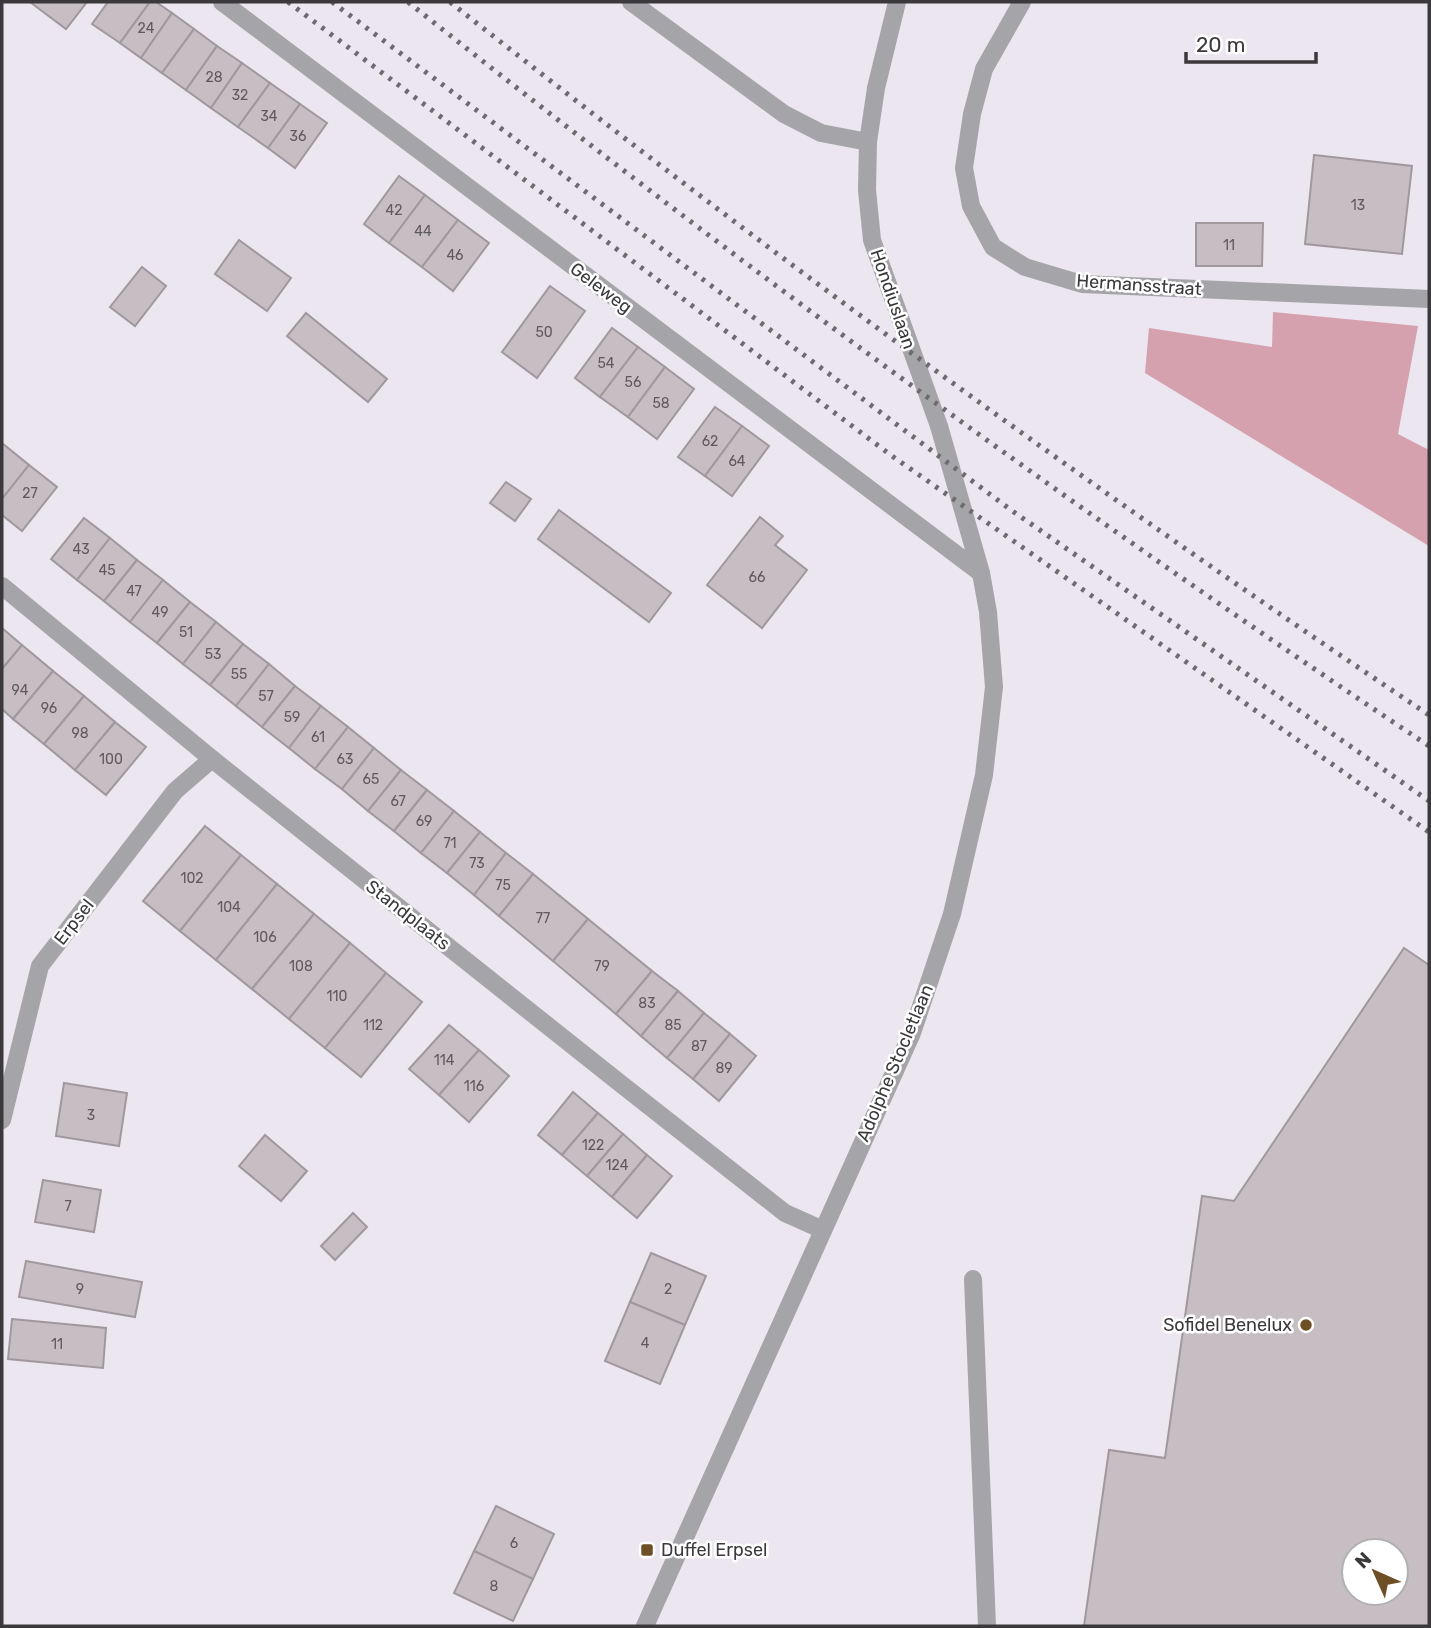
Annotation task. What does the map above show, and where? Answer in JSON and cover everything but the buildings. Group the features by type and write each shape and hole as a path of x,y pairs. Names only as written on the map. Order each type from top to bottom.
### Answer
{"street":[{"name":"Geleweg","path":"222,2 981,573"},
{"path":"631,2 784,114 821,133 868,142"},
{"name":"Hondiuslaan","path":"897,2 876,88 868,142 867,190 872,240 939,426"},
{"name":"Hermansstraat","path":"1022,2 985,69 972,114 964,168 971,206 993,247 1025,267 1082,284 1429,299"},
{"name":"Adolphe Stocletlaan","path":"645,1626 912,1033 952,914 984,775 994,687 988,612 981,573 939,426"},
{"name":"Standplaats","path":"2,586 212,759 785,1213 823,1230"},
{"name":"Erpsel","path":"2,1120 40,966 175,791 212,759"},
{"path":"972,1279 987,1626"}],"shaded area":[{"path":"1273,312 1418,326 1398,434 1429,450 1429,546 1145,373 1149,328 1272,347"}],"railway":[{"path":"288,2 892,456 1429,832"},
{"path":"332,2 1011,510 1429,801"},
{"path":"408,2 657,196 911,385 1168,568 1429,746"},
{"path":"450,2 689,187 932,368 1179,544 1429,715"}],"place":[{"name":"Sofidel Benelux","path":"1306,1325"},
{"name":"Duffel Erpsel","path":"647,1550"}]}
